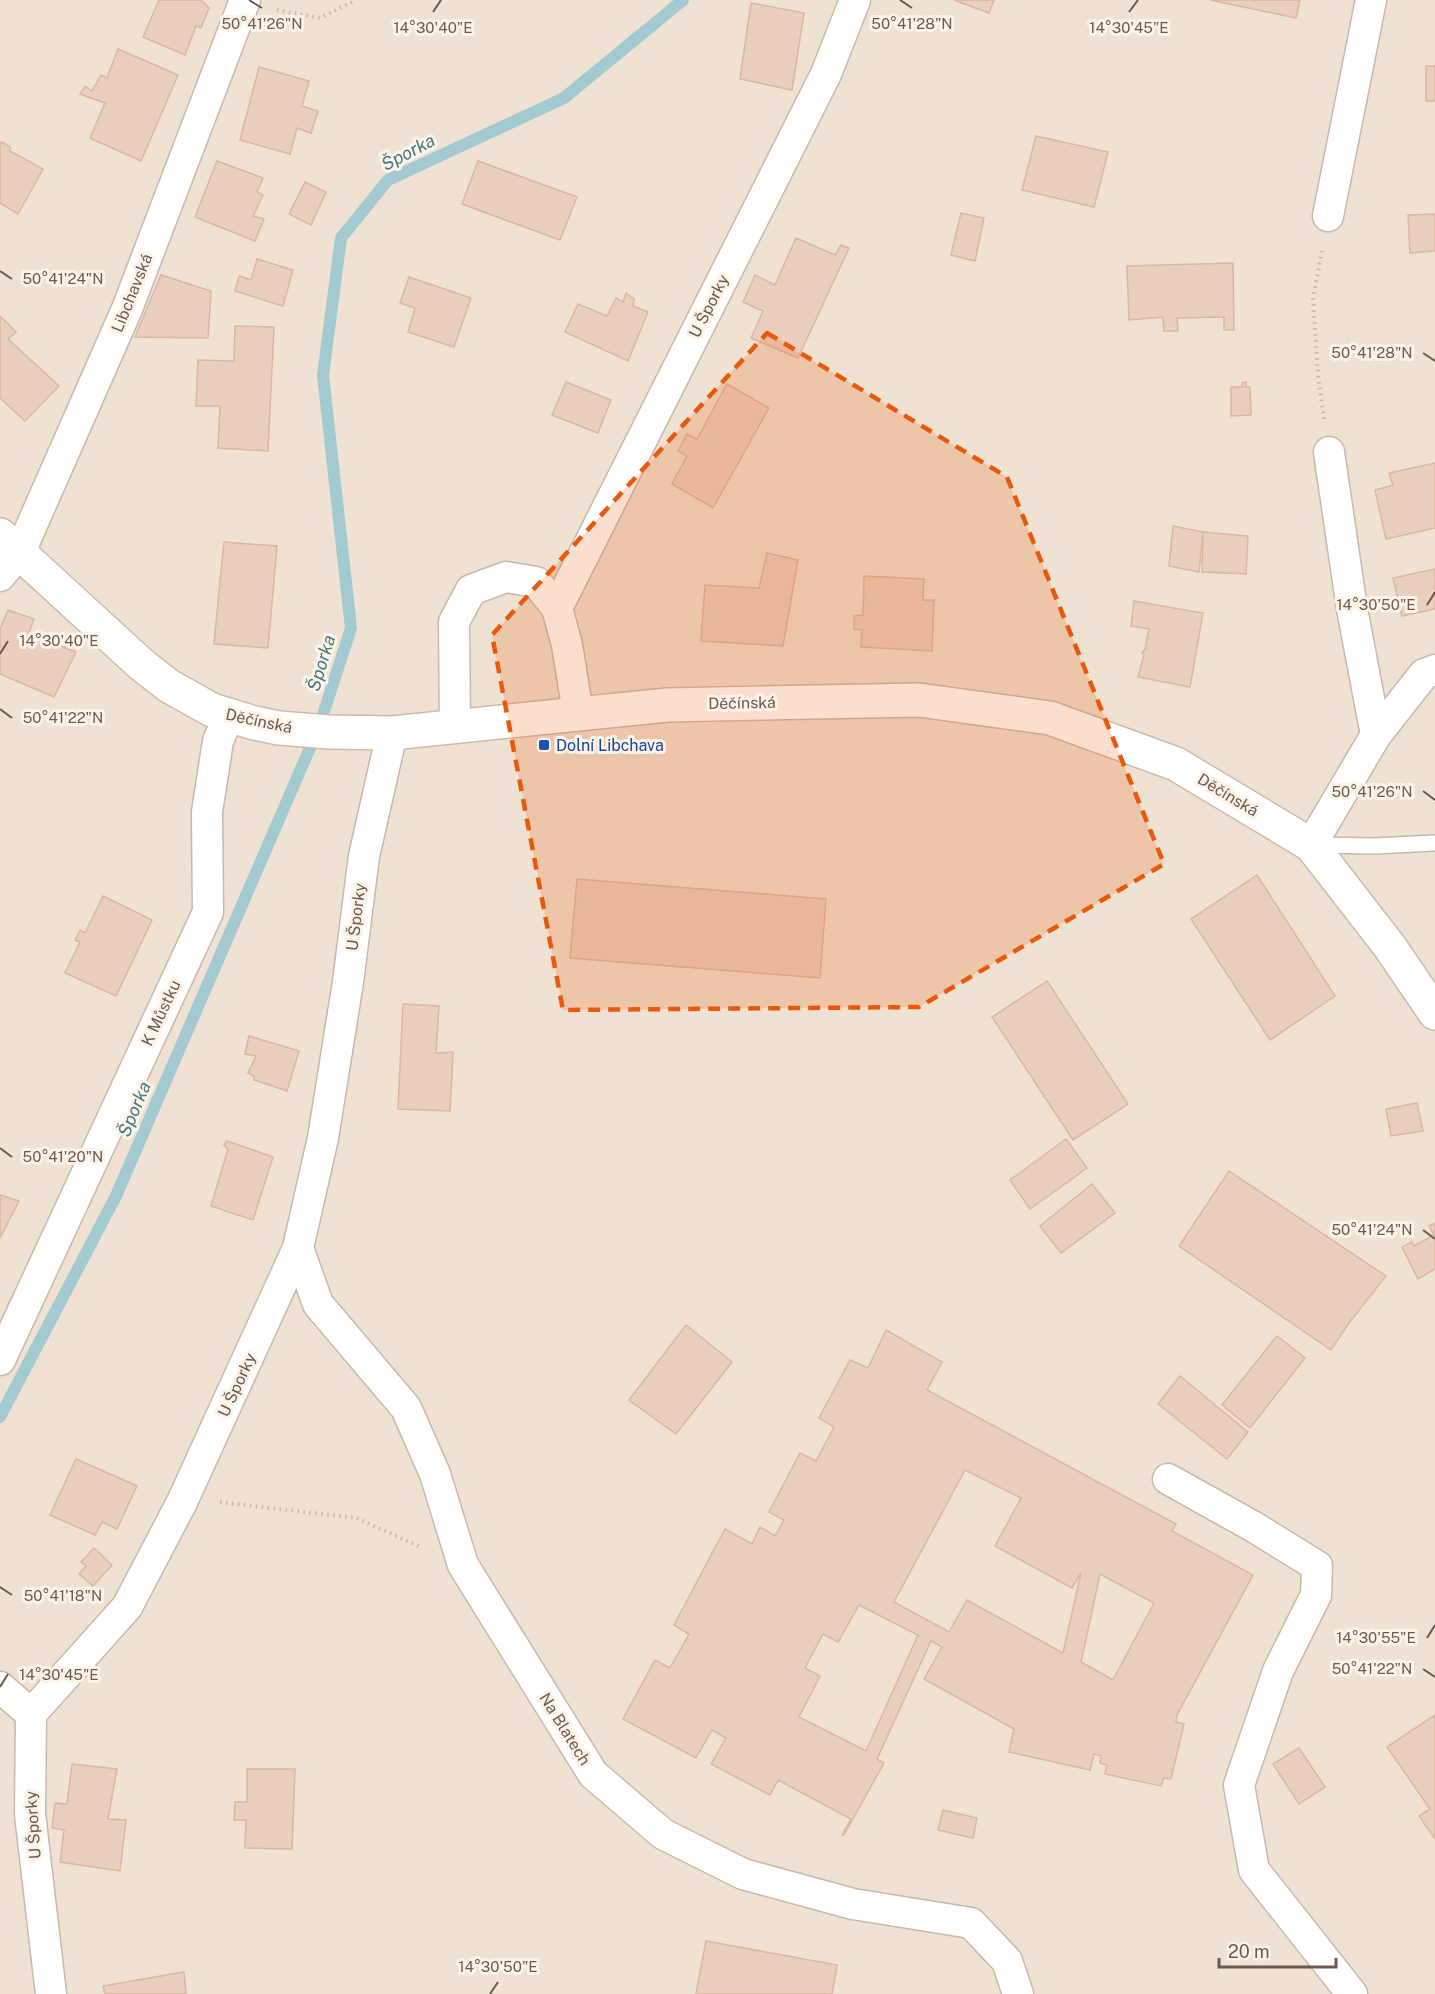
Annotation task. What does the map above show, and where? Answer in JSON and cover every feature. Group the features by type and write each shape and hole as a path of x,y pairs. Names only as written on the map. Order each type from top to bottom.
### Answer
{"main road":[{"name":"Děčínská","path":"7,554 169,686 212,710 279,728 360,734 392,733 667,705 919,699 1050,718 1176,764 1311,845 1390,947 1435,1013"}],"street":[{"name":"U Šporky","path":"557,608 826,74 855,0"},
{"path":"1328,216 1371,0"},
{"name":"Libchavská","path":"7,554 127,309 244,2"},
{"path":"1329,452 1352,609 1376,735"},
{"path":"455,728 454,622 471,590 506,577 536,582 557,608 567,645 578,713"},
{"path":"1311,845 1376,735 1424,674 1435,670"},
{"name":"K Můstku","path":"0,1360 208,912 207,813 218,741 229,716"},
{"name":"U Šporky","path":"51,1994 30,1814 31,1714 127,1607 182,1502 298,1248 323,1138 348,982 364,856 392,733"},
{"name":"Na Blatech","path":"298,1248 318,1304 406,1408 435,1474 463,1565 593,1774 663,1833 743,1874 853,1904 971,1923 1007,1961 1018,1994"},
{"path":"1168,1479 1254,1527 1317,1566 1316,1595 1278,1671 1239,1785 1254,1870 1352,1994"},
{"path":"0,1687 31,1714"}],"lane":[{"path":"1311,845 1375,846 1435,843"}],"path":[{"path":"244,2 320,18 356,0"},
{"path":"1328,216 1314,298 1318,375 1329,452"},
{"path":"182,1502 225,1502 356,1518 463,1565"}],"highlighted area":[{"path":"767,333 1007,477 1164,864 919,1007 563,1010 492,635"}],"shaded area":[{"path":"0,0 1435,0 1435,1994 0,1994"}],"building":[{"path":"159,0 201,0 209,8 201,28 196,26 185,55 143,37"},
{"path":"954,0 994,0 989,13"},
{"path":"1210,0 1300,0 1296,18"},
{"path":"751,3 804,13 792,90 740,79"},
{"path":"118,49 178,75 141,161 90,138 105,103 80,94 85,86 92,91 101,75 107,78"},
{"path":"1426,66 1435,66 1435,101 1426,101"},
{"path":"259,67 309,81 302,106 318,111 311,133 297,128 290,154 240,140"},
{"path":"1036,136 1108,152 1094,207 1022,190"},
{"path":"0,143 10,147 10,151 43,169 18,214 0,203"},
{"path":"217,161 263,178 257,192 263,195 253,216 264,219 255,241 195,217"},
{"path":"478,161 577,197 560,240 462,204"},
{"path":"305,182 326,192 311,225 289,214"},
{"path":"961,213 984,218 975,261 951,255"},
{"path":"1435,214 1435,251 1410,253 1408,215"},
{"path":"796,238 835,255 841,245 849,248 798,358 751,338 763,311 743,302 755,275 775,285"},
{"path":"257,259 293,270 283,306 235,291 239,276 251,280"},
{"path":"1233,263 1234,330 1224,330 1224,317 1177,318 1178,331 1164,331 1163,317 1129,320 1127,266"},
{"path":"161,275 211,291 208,338 135,337"},
{"path":"409,277 471,298 454,347 408,332 415,308 400,303"},
{"path":"626,293 634,299 633,306 648,312 628,361 565,332 578,304 607,316 616,298 623,302"},
{"path":"0,316 16,332 8,339 59,386 25,421 0,398"},
{"path":"235,326 274,327 268,451 218,448 220,406 196,406 198,360 234,361"},
{"path":"566,382 611,400 598,433 552,415"},
{"path":"1246,382 1246,387 1250,387 1251,415 1231,416 1231,387 1243,387 1242,383"},
{"path":"727,384 769,408 713,508 672,484 687,456 678,451 687,434 697,439"},
{"path":"1435,463 1435,528 1386,539 1375,490 1393,485 1389,473"},
{"path":"1173,526 1203,532 1199,572 1169,566"},
{"path":"1203,532 1248,536 1246,574 1202,572"},
{"path":"224,542 277,546 268,648 214,644"},
{"path":"767,553 798,560 783,646 701,641 705,585 759,588"},
{"path":"1435,569 1435,609 1402,616 1393,578"},
{"path":"864,576 924,579 923,600 934,600 932,651 861,647 862,630 854,629 854,616 863,615"},
{"path":"1134,601 1203,613 1190,687 1138,677 1149,629 1131,626"},
{"path":"8,610 34,619 29,633 76,652 54,697 0,674 0,629"},
{"path":"1257,875 1335,996 1270,1040 1191,919"},
{"path":"577,879 826,899 820,978 570,958"},
{"path":"103,896 152,920 116,996 65,973 80,942 75,940 80,930 85,933"},
{"path":"1047,981 1128,1104 1073,1140 992,1017"},
{"path":"403,1004 439,1006 436,1053 453,1052 450,1111 398,1109"},
{"path":"249,1036 299,1051 287,1091 254,1080 254,1076 248,1073 256,1056 245,1054"},
{"path":"1417,1103 1423,1131 1391,1136 1386,1109"},
{"path":"1066,1139 1087,1168 1030,1209 1010,1180"},
{"path":"227,1141 273,1157 253,1220 211,1206 228,1149 224,1145"},
{"path":"1229,1171 1386,1276 1331,1350 1179,1246"},
{"path":"1092,1184 1115,1213 1061,1253 1040,1226"},
{"path":"0,1195 19,1201 0,1238"},
{"path":"1435,1223 1435,1269 1418,1279 1402,1247 1412,1242 1414,1246 1434,1235 1429,1226"},
{"path":"686,1325 732,1362 676,1434 629,1400"},
{"path":"886,1330 942,1362 927,1390 1176,1524 1172,1531 1253,1575 1177,1715 1176,1722 1184,1724 1171,1779 1164,1778 1161,1786 1105,1774 1107,1765 1100,1763 1101,1756 1094,1754 1090,1770 1009,1752 1014,1729 924,1679 942,1647 931,1641 877,1759 884,1763 844,1835 842,1835 851,1819 778,1780 770,1795 711,1764 726,1738 712,1730 696,1758 623,1719 655,1660 670,1668 689,1634 674,1625 725,1529 752,1544 760,1527 775,1536 784,1520 769,1512 800,1453 816,1461 834,1427 819,1418 850,1360 868,1368","holes":["965,1470 1021,1498 995,1546 1072,1588 1081,1573 1063,1653 967,1600 949,1632 894,1602","1100,1574 1154,1603 1113,1680 1081,1662","859,1605 918,1635 866,1751 799,1717 820,1676 805,1668 823,1634 838,1642"]},
{"path":"1277,1336 1305,1358 1250,1428 1222,1405"},
{"path":"1180,1376 1248,1432 1227,1459 1158,1404"},
{"path":"76,1459 137,1486 117,1529 102,1522 95,1535 50,1515"},
{"path":"94,1548 112,1565 93,1586 79,1574 86,1566 81,1562"},
{"path":"1435,1715 1435,1839 1419,1816 1430,1809 1387,1747"},
{"path":"1299,1748 1325,1787 1299,1804 1273,1764"},
{"path":"72,1764 117,1769 108,1819 126,1820 120,1871 60,1862 64,1830 52,1828 55,1803 67,1804"},
{"path":"247,1769 295,1769 292,1849 245,1848 246,1820 234,1820 235,1802 247,1802"},
{"path":"943,1810 977,1818 973,1838 938,1830"},
{"path":"706,1941 837,1965 832,1994 696,1994"},
{"path":"184,1972 186,1994 105,1994 103,1986"}],"waterway":[{"name":"Šporka","path":"0,1417 116,1196 319,727 351,628 323,375 341,238 388,180 564,98 683,0"}],"place":[{"name":"Dolní Libchava","path":"544,745"}]}
